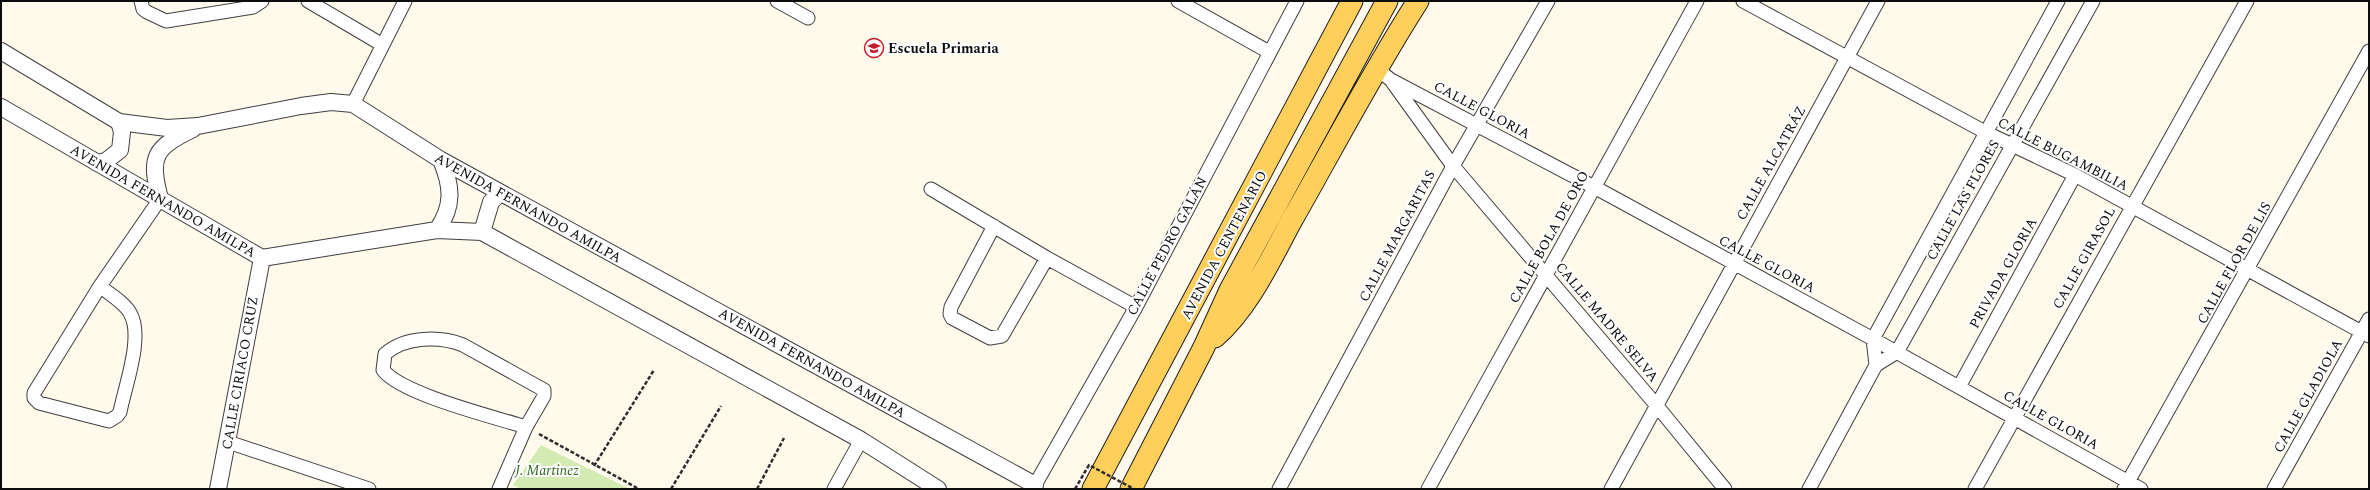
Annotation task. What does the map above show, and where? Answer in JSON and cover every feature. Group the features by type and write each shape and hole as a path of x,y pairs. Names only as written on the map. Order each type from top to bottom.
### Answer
{"main road":[{"name":"AVENIDA CENTENARIO","path":"1093,489 1352,1"},
{"name":"AVENIDA CENTENARIO","path":"1131,489 1204,346 1230,290 1387,1"},
{"name":"AVENIDA CENTENARIO","path":"1204,346 1221,332 1234,316 1258,280 1384,75 1418,1"}],"street":[{"path":"141,1 143,9 166,21 253,7 262,1"},
{"path":"308,1 381,44"},
{"path":"353,104 381,44 405,1"},
{"path":"777,1 808,18"},
{"path":"1178,1 1269,52"},
{"name":"CALLE PEDRO GALÁN","path":"1034,487 1136,307 1297,1"},
{"name":"CALLE MARGARITAS","path":"1279,489 1453,166 1478,126 1548,1"},
{"name":"CALLE BOLA DE ORO","path":"1428,489 1546,274 1596,188 1697,1"},
{"name":"CALLE BUGAMBILIA","path":"1743,1 1847,59 1985,132 2075,175 2365,334"},
{"name":"CALLE ALCATRÁZ","path":"1611,489 1658,406 1733,264 1878,1"},
{"name":"CALLE LAS FLORES","path":"1873,339 2058,1"},
{"name":"CALLE LAS FLORES","path":"1809,489 1876,365 1897,352 2093,1"},
{"name":"CALLE GIRASOL","path":"1975,489 2013,417 2247,1"},
{"name":"AVENIDA FERNANDO AMILPA","path":"1,51 119,122 167,128 198,126 301,106 331,102 353,104 441,160 1034,487"},
{"name":"CALLE FLOR DE LIS","path":"2126,485 2248,271 2369,51"},
{"name":"CALLE GLORIA","path":"1384,75 1596,188 1897,352 2013,417 2126,485 2141,489"},
{"name":"CALLE MADRE SELVA","path":"1384,75 1453,166 1658,406 1725,489"},
{"name":"AVENIDA FERNANDO AMILPA","path":"1,107 262,258 437,230 482,232 861,440 938,489"},
{"path":"97,163 106,161 120,150 122,132 119,122"},
{"path":"100,286 130,312 135,328 134,349 120,412 109,421 39,403 34,398 35,389 100,286 160,199 154,170 156,158 161,148 198,126"},
{"path":"437,230 447,216 449,196 448,177 441,160"},
{"name":"PRIVADA GLORIA","path":"1960,387 2075,175"},
{"path":"931,189 1047,258 1136,307"},
{"path":"482,232 491,202 500,193"},
{"path":"994,226 951,307 950,314 952,318 990,338 1002,336 1047,258"},
{"name":"CALLE CIRIACO CRUZ","path":"218,489 262,258"},
{"name":"CALLE GLADIOLA","path":"2274,489 2365,334 2369,319"},
{"path":"499,489 526,427 543,398 544,390 463,345 450,340 436,338 398,346 385,354 383,370 388,378 410,390 526,427"},
{"path":"1873,339 1876,365"},
{"path":"834,489 861,440"},
{"path":"228,442 369,489"}],"path":[{"path":"594,466 654,370"},
{"path":"671,489 721,406"},
{"path":"526,427 594,466 639,489"},
{"path":"757,489 784,438"},
{"path":"1075,489 1089,464 1134,489"}],"green space":[{"name":"J. Martinez","path":"541,445 630,489 521,489 513,485"}],"place":[{"name":"Escuela Primaria","path":"874,48"}]}
